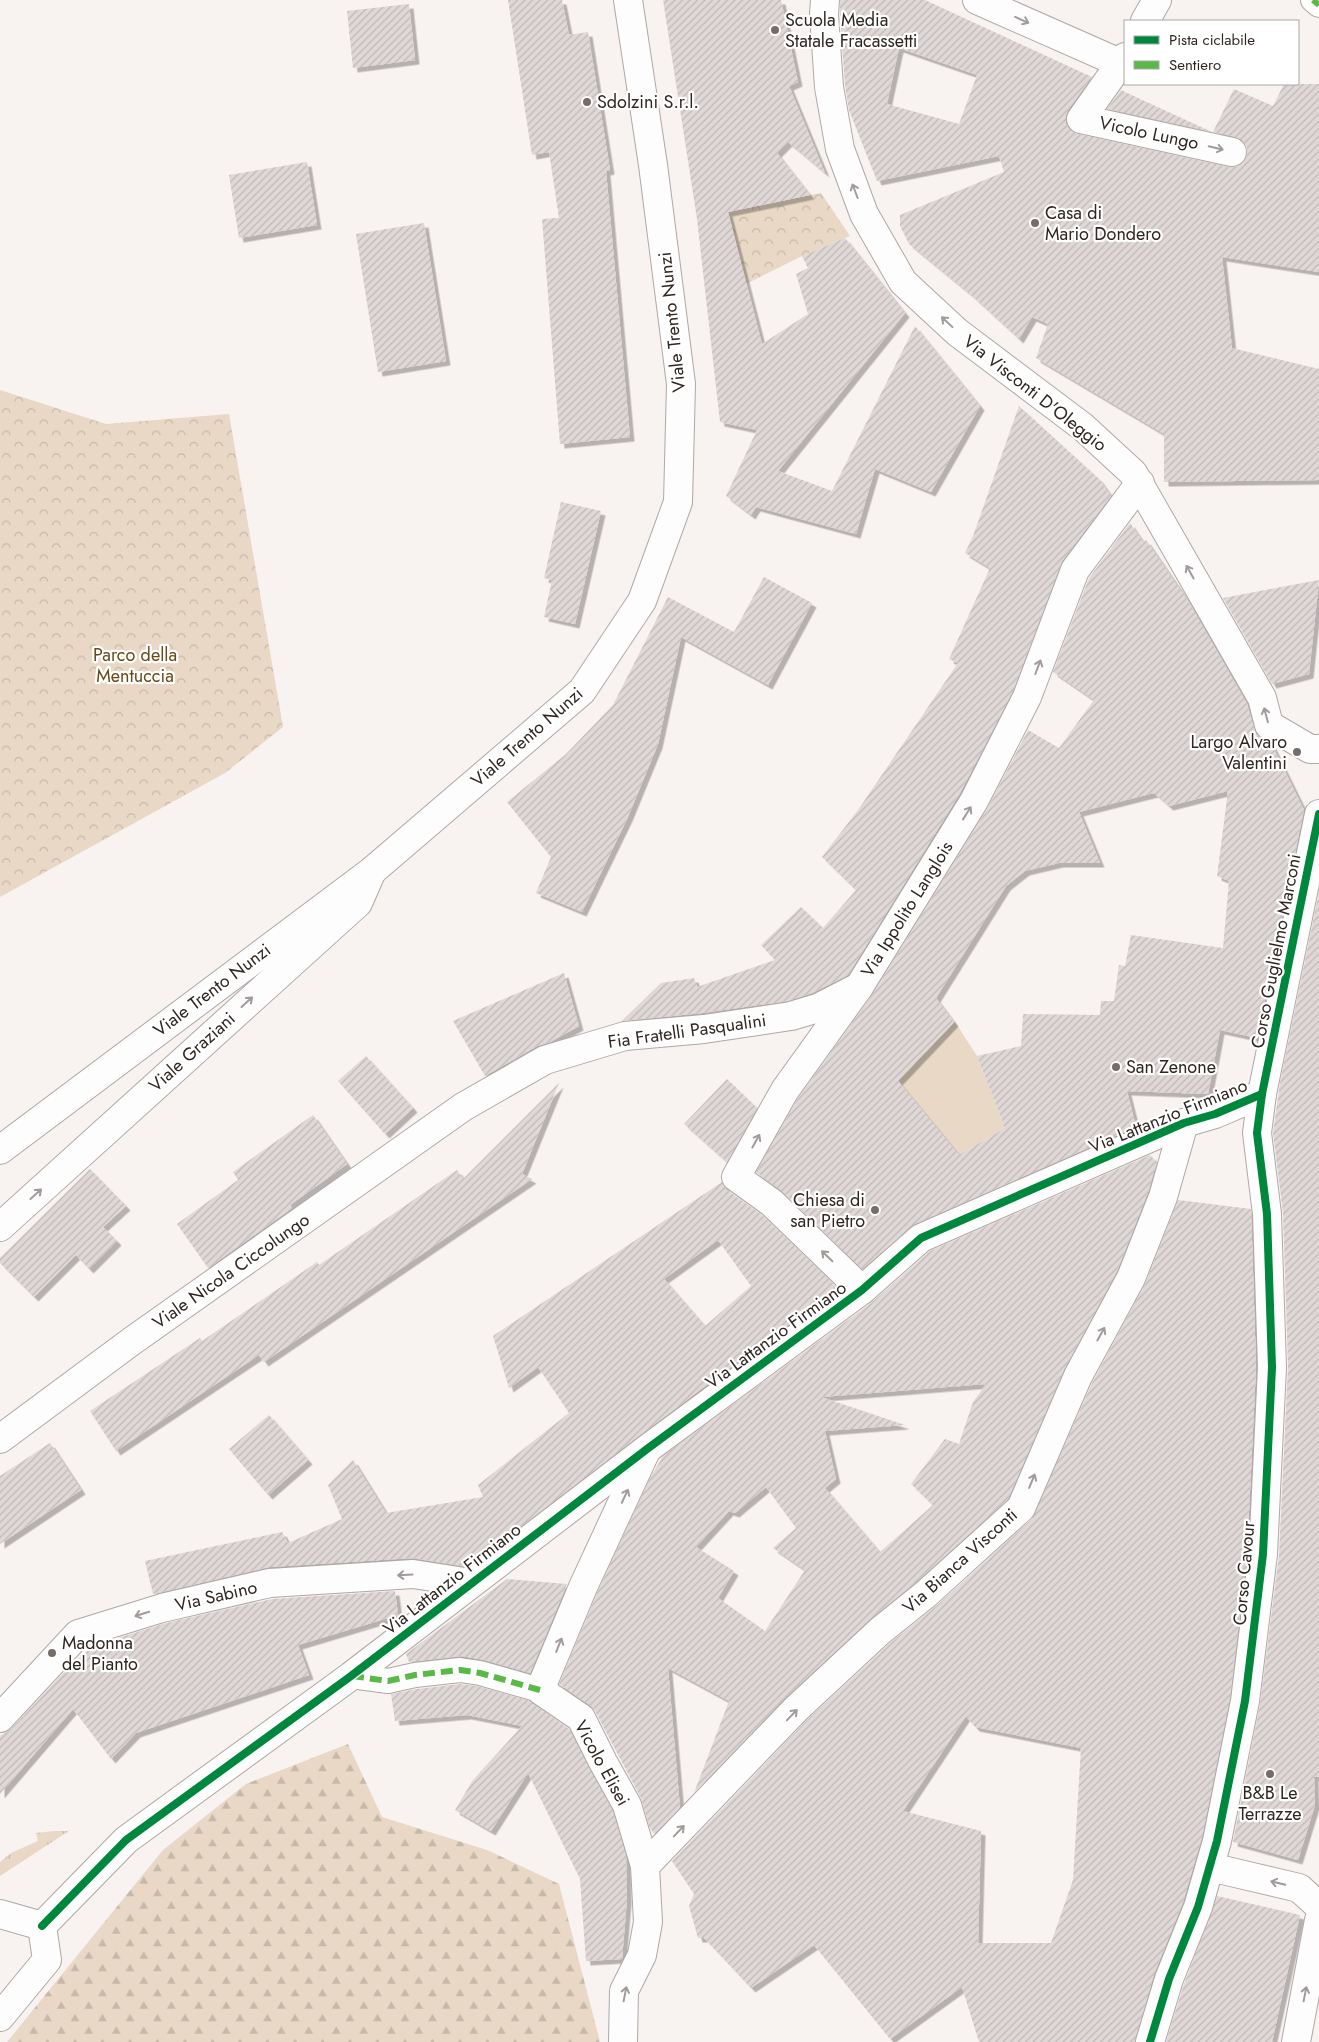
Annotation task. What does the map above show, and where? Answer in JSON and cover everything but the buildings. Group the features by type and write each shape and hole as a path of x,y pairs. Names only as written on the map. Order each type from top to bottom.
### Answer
{"street":[{"name":"Viale Trento Nunzi","path":"0,1150 372,871 582,691 642,601 678,502 681,384 653,165 628,0"},
{"name":"Via Visconti D'Oleggio","path":"825,0 824,14 830,87 840,149 864,214 903,282 957,332 1083,428 1133,473 1262,698 1269,725 1310,749 1319,749"},
{"name":"Vicolo Lungo","path":"977,0 1123,60 1081,119 1232,152"},
{"path":"1147,20 1158,0"},
{"path":"1313,0 1319,5"},
{"name":"Via Ippolito Langlois","path":"862,1290 772,1203 736,1177 785,1090 859,987 974,801 1027,697 1075,570 1140,483"},
{"name":"Corso Guglielmo Marconi","path":"1262,1094 1319,814"},
{"name":"Viale Graziani","path":"0,1226 358,903 372,871"},
{"name":"Fia Fratelli Pasqualini","path":"464,1107 545,1060 625,1036 704,1029 791,1016 818,1008 859,987"},
{"name":"Via Lattanzio Firmiano","path":"42,1926 126,1840 351,1676 646,1449 862,1290 921,1238 1184,1123 1215,1114 1262,1094"},
{"name":"Corso Cavour","path":"1150,2042 1169,1978 1198,1907 1210,1867 1236,1754 1245,1700 1263,1554 1272,1366 1267,1214 1257,1133 1262,1094"},
{"name":"Viale Nicola Ciccolungo","path":"0,1439 132,1341 464,1107"},
{"name":"Via Bianca Visconti","path":"645,1866 796,1709 880,1631 926,1594 1020,1508 1078,1376 1131,1278 1163,1197 1184,1123"},
{"path":"540,1690 583,1587 646,1449"},
{"name":"Via Sabino","path":"0,1718 78,1634 162,1608 270,1583 413,1574 471,1583"},
{"name":"Vicolo Elisei","path":"351,1676 388,1681 415,1675 460,1670 480,1673 540,1690 581,1718 627,1805 645,1866 648,1922 642,1955 624,1991 623,2042"},
{"path":"1210,1867 1299,1888 1319,1906"},
{"path":"0,1914 42,1926 48,1960 0,2017"},
{"path":"1296,2042 1319,1920"}],"green space":[{"path":"821,193 850,236 802,256 746,284 728,212"},
{"name":"Parco della Mentuccia","path":"0,390 106,424 229,414 283,727 225,773 0,897"},
{"path":"955,1022 977,1056 1005,1128 959,1155 882,1061 925,1053"},
{"path":"348,1744 382,1817 487,1850 559,1884 600,2042 7,2042 163,1850 246,1784"},
{"path":"69,1831 0,1876 0,1862 11,1853 38,1841 36,1833"}],"marked path":[{"path":"1313,0 1319,5"},
{"path":"352,1676 388,1681 415,1675 460,1670 480,1673 540,1690"}],"cycle path":[{"path":"1150,2042 1169,1979 1198,1907 1217,1841 1245,1701 1263,1554 1272,1367 1267,1214 1257,1133 1262,1094 1319,814"},
{"path":"42,1926 126,1840 351,1676 647,1449 862,1290 921,1238 1184,1123 1215,1114 1262,1094"}],"place":[{"name":"Scuola Media Statale Fracassetti","path":"775,30"},
{"name":"Sdolzini S.r.l.","path":"587,102"},
{"name":"Casa di Mario Dondero","path":"1035,223"},
{"name":"Largo Alvaro Valentini","path":"1297,752"},
{"name":"San Zenone","path":"1116,1067"},
{"name":"Chiesa di san Pietro","path":"875,1210"},
{"name":"Madonna del Pianto","path":"52,1653"},
{"name":"B&B Le Terrazze","path":"1270,1774"}]}
